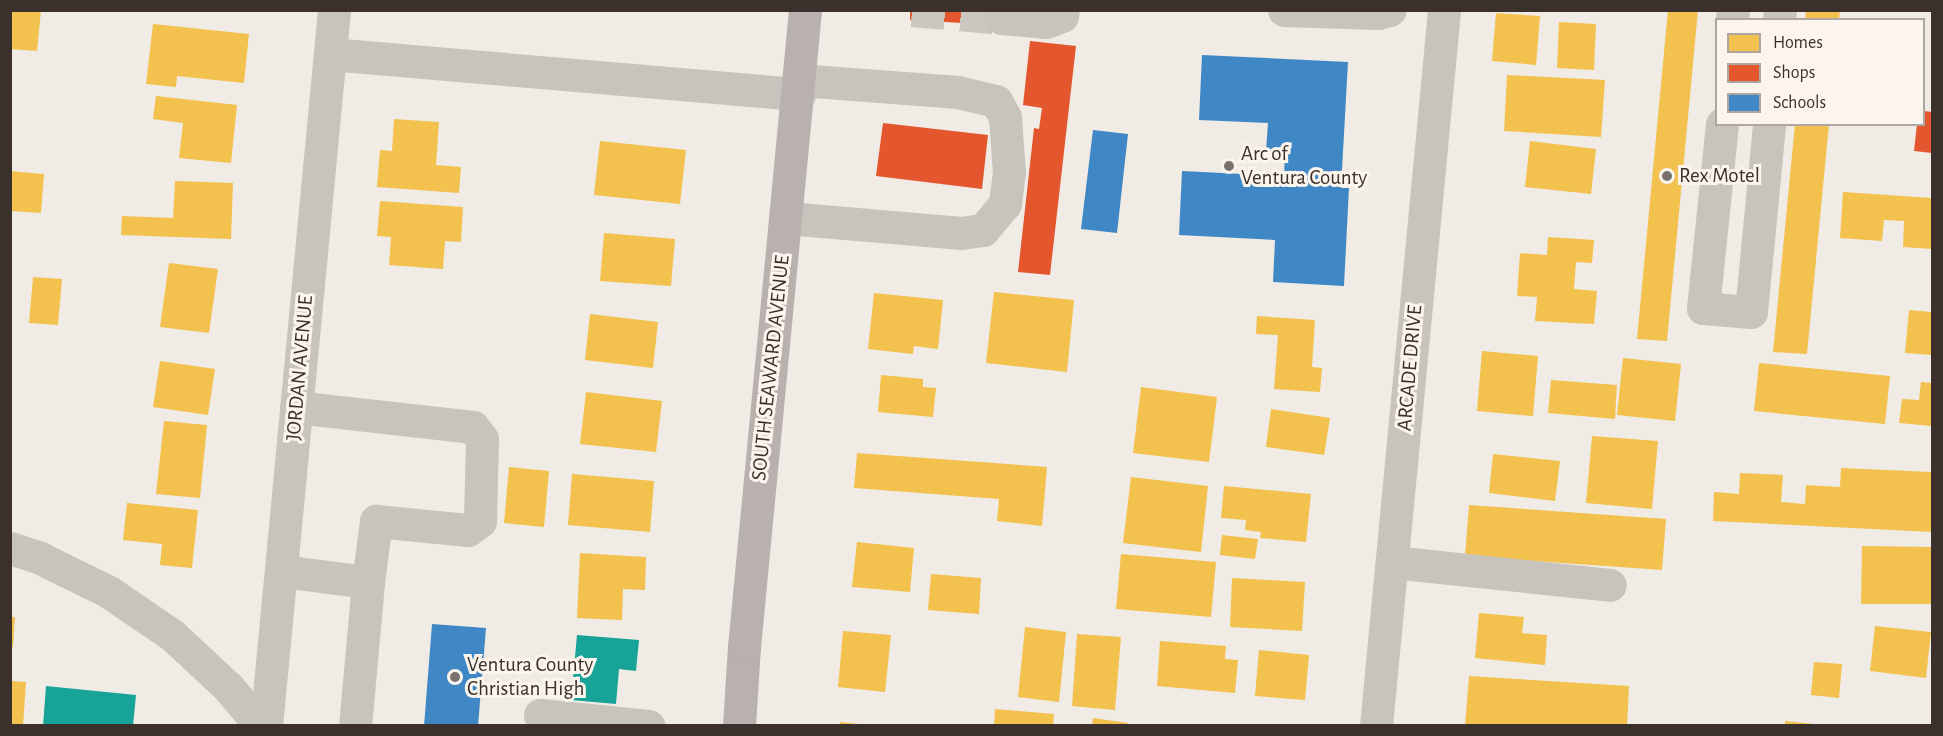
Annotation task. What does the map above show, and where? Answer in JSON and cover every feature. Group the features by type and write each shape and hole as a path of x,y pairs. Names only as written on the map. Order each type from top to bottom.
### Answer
{"main road":[{"name":"SOUTH SEAWARD AVENUE","path":"739,726 744,647 800,87 805,10"}],"street":[{"name":"JORDAN AVENUE","path":"267,726 334,10"},
{"path":"1001,18 1046,22 1062,16 1063,10"},
{"path":"1284,10 1378,13 1390,10"},
{"name":"ARCADE DRIVE","path":"1376,726 1444,10"},
{"path":"330,54 800,87 958,92 996,101 1005,117 1009,173 1005,204 983,230 961,232 787,218"},
{"path":"1722,126 1703,308 1751,312 1769,126"},
{"path":"296,407 473,427 482,439 480,521 468,530 376,521 355,726"},
{"path":"10,548 40,558 109,592 172,635 228,687 261,726"},
{"path":"1392,562 1610,585"},
{"path":"281,571 368,582"},
{"path":"540,715 648,726"}],"building: Homes":[{"path":"10,10 41,10 37,51 10,49"},
{"name":"Rex Motel","path":"1668,10 1698,10 1667,341 1637,339"},
{"path":"1806,10 1840,10 1839,18 1805,18"},
{"path":"1496,13 1540,16 1536,65 1492,61"},
{"path":"1559,22 1596,24 1594,70 1557,68"},
{"path":"153,24 249,34 244,83 177,76 176,87 146,84"},
{"path":"1507,75 1605,80 1601,137 1504,131"},
{"path":"156,96 237,105 231,163 179,158 183,123 153,119"},
{"path":"394,119 439,122 436,165 461,167 459,193 377,187 380,150 392,151"},
{"name":"Rex Motel","path":"1795,126 1829,126 1807,354 1773,352"},
{"path":"600,141 686,150 680,204 594,195"},
{"path":"1530,141 1596,149 1591,194 1525,187"},
{"path":"10,171 44,174 41,213 10,211"},
{"path":"175,181 233,183 231,239 121,235 122,216 173,218"},
{"path":"1843,192 1932,198 1932,249 1903,247 1904,221 1884,220 1882,241 1840,238"},
{"path":"380,201 463,207 461,242 445,241 443,269 389,265 391,237 377,236"},
{"path":"604,233 675,239 671,286 600,281"},
{"path":"1548,237 1594,240 1592,263 1576,262 1574,289 1597,291 1594,324 1535,321 1537,297 1517,296 1520,253 1547,255"},
{"path":"169,263 218,269 209,333 160,327"},
{"path":"33,277 62,279 58,325 29,323"},
{"path":"994,292 1074,300 1067,372 986,363"},
{"path":"874,293 943,300 938,349 914,346 913,354 868,349"},
{"path":"1909,310 1932,312 1932,355 1905,353"},
{"path":"590,314 658,322 653,368 585,360"},
{"path":"1257,316 1315,320 1312,367 1322,368 1320,392 1274,389 1278,335 1256,334"},
{"path":"1482,351 1538,356 1533,416 1477,411"},
{"path":"1623,358 1681,364 1675,421 1617,415"},
{"path":"160,361 215,369 208,415 153,407"},
{"path":"1759,363 1890,376 1885,424 1754,411"},
{"path":"881,375 923,379 923,387 936,388 933,417 878,412"},
{"path":"1551,380 1617,385 1615,419 1548,413"},
{"path":"1921,382 1932,383 1932,426 1899,423 1902,399 1919,400"},
{"path":"1141,387 1217,397 1209,462 1133,453"},
{"path":"586,392 662,401 656,452 580,444"},
{"path":"1271,409 1330,418 1324,455 1266,447"},
{"path":"164,421 207,425 200,498 156,494"},
{"path":"1592,436 1658,441 1652,509 1586,503"},
{"path":"857,453 1047,467 1042,526 997,521 999,499 854,488"},
{"path":"1493,454 1560,461 1555,501 1489,493"},
{"path":"509,467 549,471 544,527 504,523"},
{"path":"1841,468 1932,472 1932,532 1713,521 1714,492 1739,494 1740,473 1783,475 1781,502 1805,504 1806,485 1840,487"},
{"path":"572,474 654,481 650,532 568,525"},
{"path":"1131,477 1208,486 1201,552 1123,543"},
{"path":"1224,486 1311,494 1306,542 1260,538 1261,532 1245,530 1246,520 1221,518"},
{"path":"127,503 198,510 192,568 160,565 162,544 123,540"},
{"path":"1469,505 1666,519 1662,570 1465,556"},
{"path":"1222,535 1258,539 1255,559 1220,555"},
{"path":"857,542 914,548 910,592 852,587"},
{"path":"1862,546 1932,547 1932,604 1861,604"},
{"path":"580,553 646,557 645,590 623,589 622,620 577,618"},
{"path":"1121,554 1216,562 1211,617 1116,609"},
{"path":"931,574 981,578 979,614 928,610"},
{"path":"1232,578 1305,582 1302,631 1230,627"},
{"path":"1479,613 1524,617 1522,633 1547,635 1545,665 1475,658"},
{"path":"10,617 15,617 13,647 10,647"},
{"path":"1875,626 1931,632 1926,678 1870,671"},
{"path":"1025,627 1066,632 1059,702 1018,697"},
{"path":"843,631 891,635 885,692 838,687"},
{"path":"1077,634 1121,637 1115,710 1072,706"},
{"path":"1160,641 1226,646 1225,659 1238,660 1235,693 1157,686"},
{"path":"1259,650 1309,655 1305,700 1255,696"},
{"path":"1814,662 1842,664 1839,698 1811,695"},
{"path":"1469,676 1629,686 1627,726 1465,726"},
{"path":"10,681 26,682 23,726 10,726"},
{"path":"995,709 1054,714 1053,726 994,726"},
{"path":"1093,718 1128,723 1127,726 1092,726"},
{"path":"1785,721 1814,724 1814,726 1785,726"},
{"path":"840,722 859,724 858,726 840,726"}],"building: Shops":[{"path":"910,10 998,10 997,25 910,20"},
{"path":"1030,41 1076,46 1050,275 1018,272 1034,128 1039,129 1042,108 1023,105"},
{"path":"1925,111 1932,112 1932,153 1914,151 1917,126 1925,126"},
{"path":"883,123 988,135 982,189 876,176"}],"building: Schools":[{"path":"1202,55 1348,62 1341,188 1349,188 1344,286 1273,282 1275,240 1179,235 1182,171 1284,176 1285,152 1266,151 1268,123 1199,120"},
{"path":"1093,130 1128,134 1117,233 1081,229"},
{"name":"Ventura County Christian High","path":"432,624 486,628 478,726 424,726"}],"building: Public":[{"path":"577,635 639,640 636,671 619,669 616,704 571,700"},
{"path":"46,686 136,695 133,726 43,726"}],"tunnel":[{"path":"912,10 1001,18"}],"place":[{"name":"Arc of Ventura County","path":"1229,166"},
{"name":"Rex Motel","path":"1667,176"},
{"name":"Ventura County Christian High","path":"455,677"}]}
